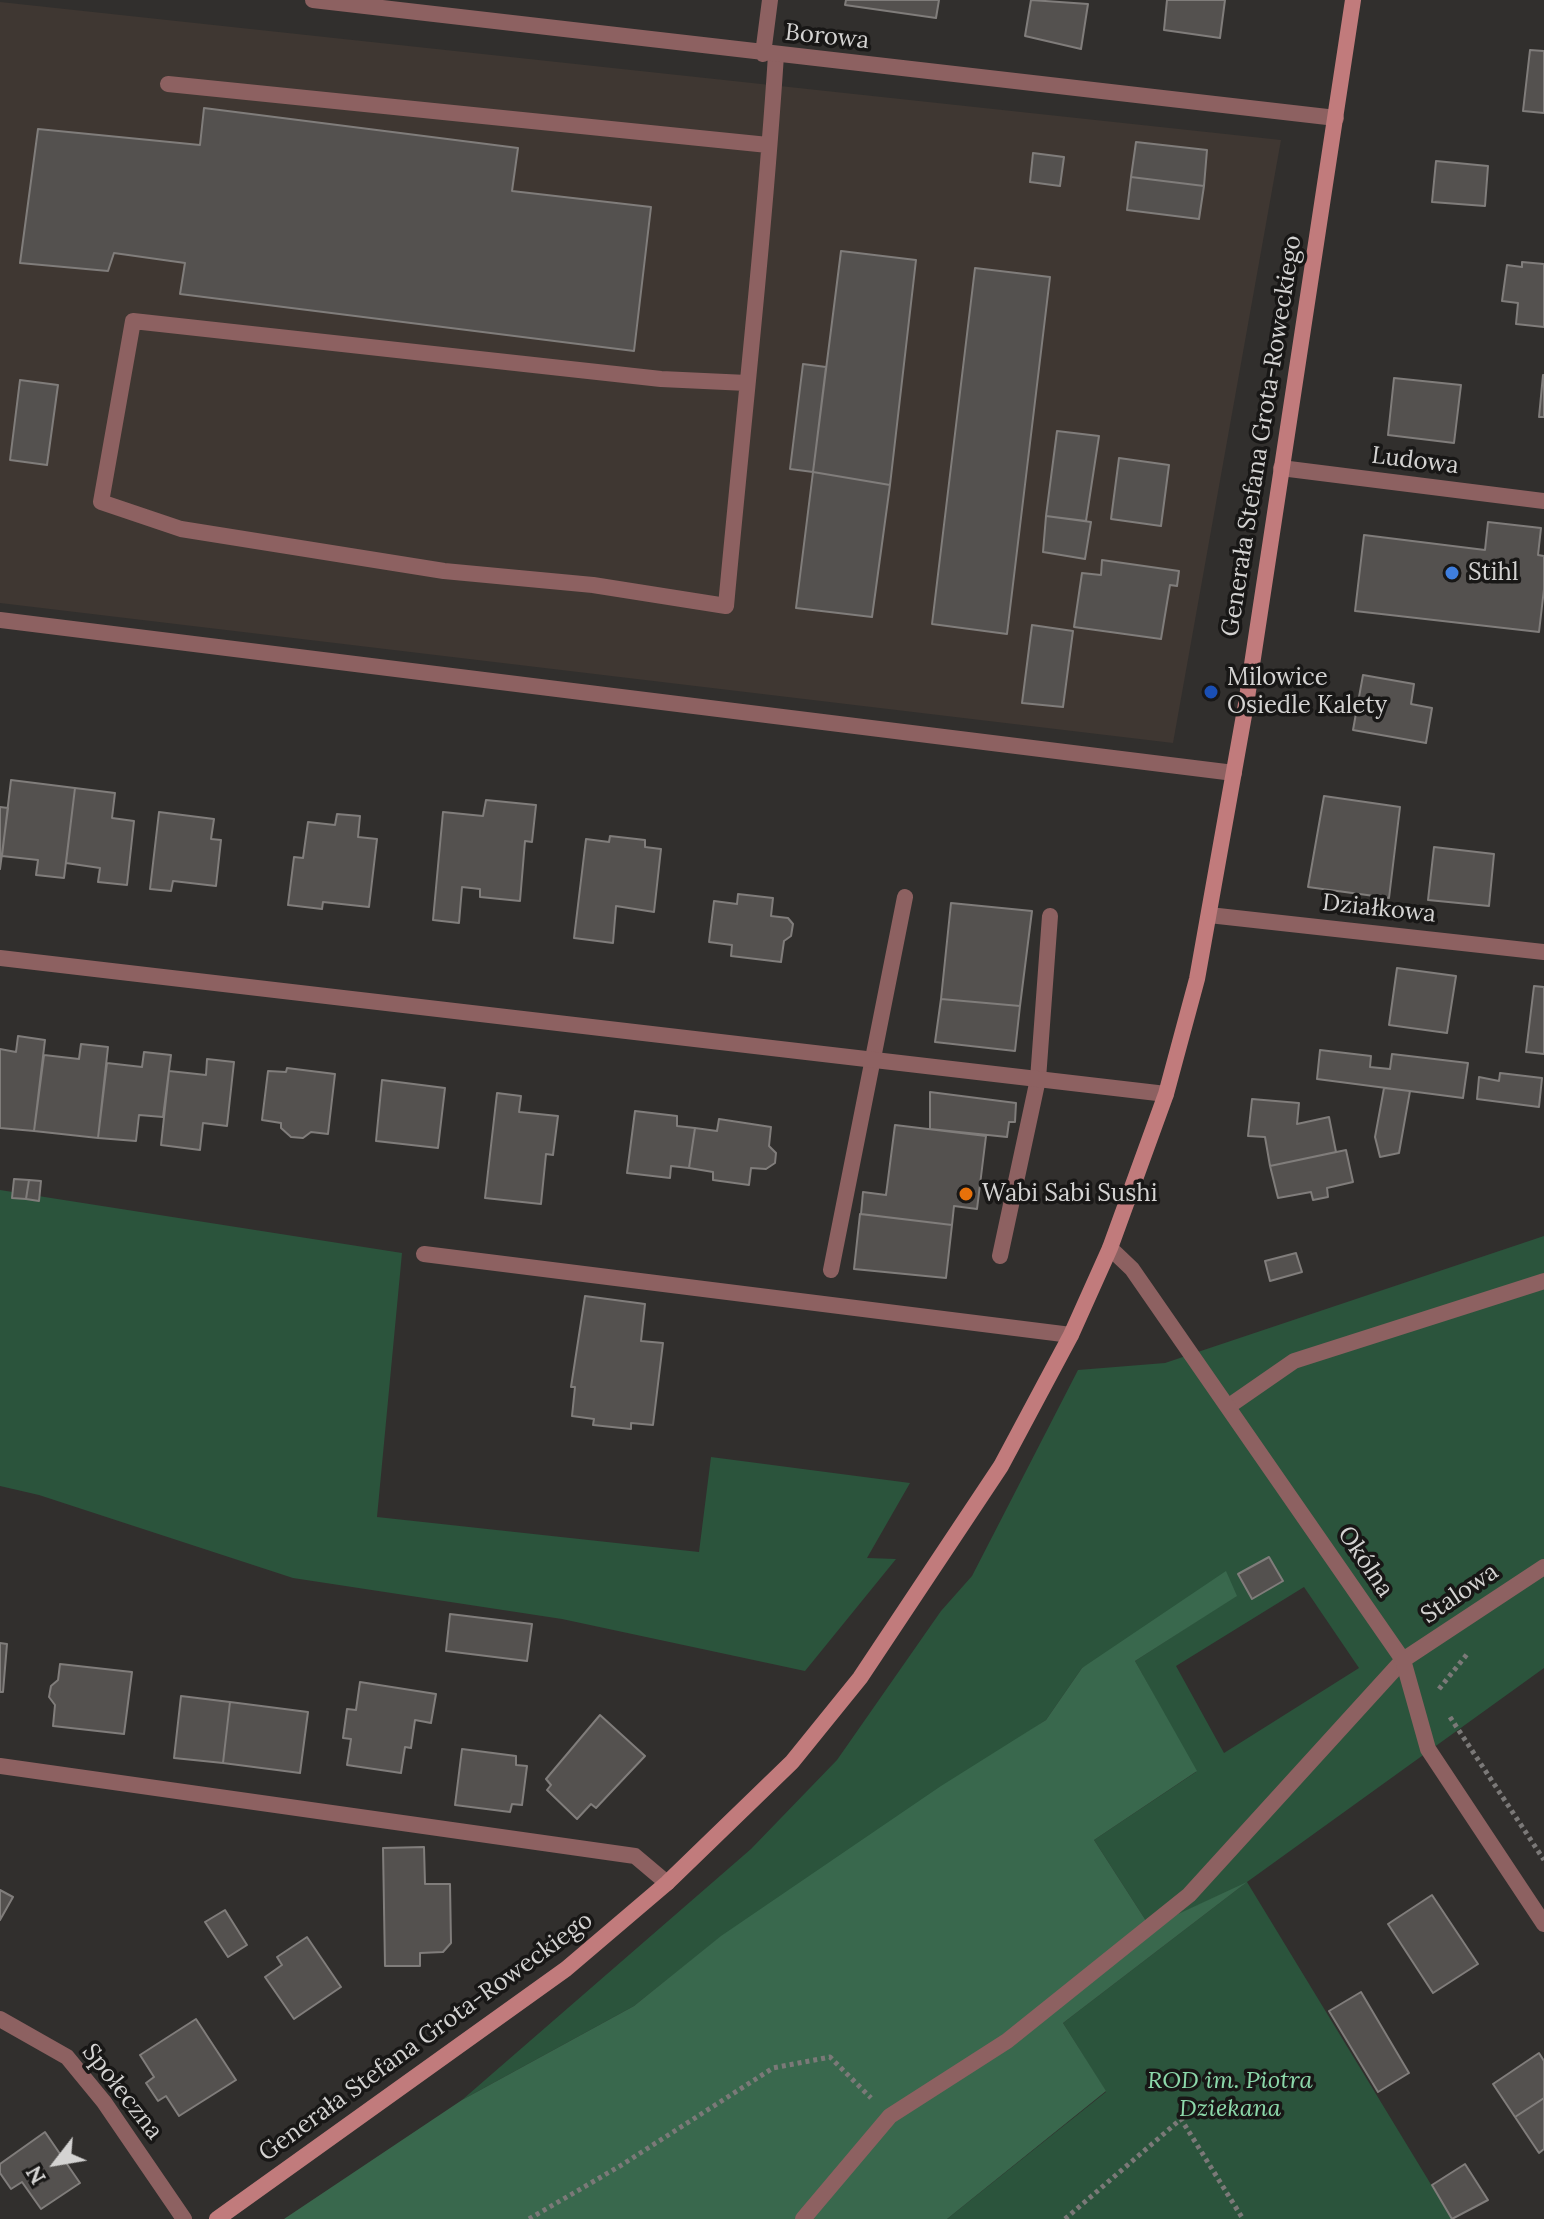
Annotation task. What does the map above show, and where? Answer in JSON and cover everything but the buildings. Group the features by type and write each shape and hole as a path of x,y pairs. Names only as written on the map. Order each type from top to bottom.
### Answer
{"street":[{"name":"Borowa","path":"313,0 1336,118"},
{"path":"747,383 661,379 133,321 101,502 197,531 444,571 593,585 726,606 747,383 768,145 770,0"},
{"name":"Generała Stefana Grota-Roweckiego","path":"217,2219 566,1969 667,1883 792,1762 860,1678 1001,1466 1071,1335 1110,1248 1166,1094 1194,992 1234,773 1353,0"},
{"path":"168,84 768,145"},
{"name":"Ludowa","path":"1281,468 1544,501"},
{"path":"0,620 1234,773"},
{"path":"831,1270 905,897"},
{"name":"Działkowa","path":"1209,915 1544,952"},
{"path":"1000,1256 1038,1079 1050,916"},
{"path":"0,958 1166,1094"},
{"name":"Okólna","path":"1110,1248 1132,1269 1403,1660 1428,1749 1544,1924"},
{"path":"424,1254 1071,1335"},
{"path":"1229,1406 1294,1361 1544,1281"},
{"name":"Stalowa","path":"803,2219 890,2116 1007,2041 1189,1895 1403,1660 1544,1567"},
{"path":"0,1766 635,1856 667,1883"},
{"name":"Społeczna","path":"0,2019 67,2057 104,2102 184,2219"}],"path":[{"path":"1435,1694 1474,1646"},
{"path":"1444,1707 1544,1860"},
{"path":"529,2219 620,2166 773,2068 830,2057 890,2116"},
{"path":"1065,2219 1181,2119 1243,2219"}],"shaded area":[{"path":"0,2 1281,140 1173,743 0,603"}],"green space":[{"path":"0,1190 402,1253 377,1517 699,1552 711,1457 910,1483 867,1558 896,1559 805,1671 562,1619 293,1578 39,1495 0,1486"},
{"name":"ROD im. Piotra Dziekana","path":"1544,1236 1544,1668 1247,1882 1452,2219 947,2219 1106,2092 1063,2023 1243,1885 1150,1927 1094,1840 1196,1772 1135,1661 1236,1596 1082,1668 1046,1720 722,1936 634,2006 462,2100 751,1849 837,1760 941,1611 972,1576 1078,1370 1165,1363","holes":["1304,1587 1359,1668 1224,1753 1176,1666"]},
{"path":"1226,1571 1237,1596 1135,1661 1197,1771 1094,1840 1150,1927 1247,1882 1063,2023 1106,2091 947,2219 284,2219 462,2100 634,2006 721,1936 941,1786 1046,1720 1082,1668"}],"place":[{"name":"Stihl","path":"1452,573"},
{"name":"Milowice Osiedle Kalety","path":"1211,692"},
{"name":"Wabi Sabi Sushi","path":"966,1194"}]}
